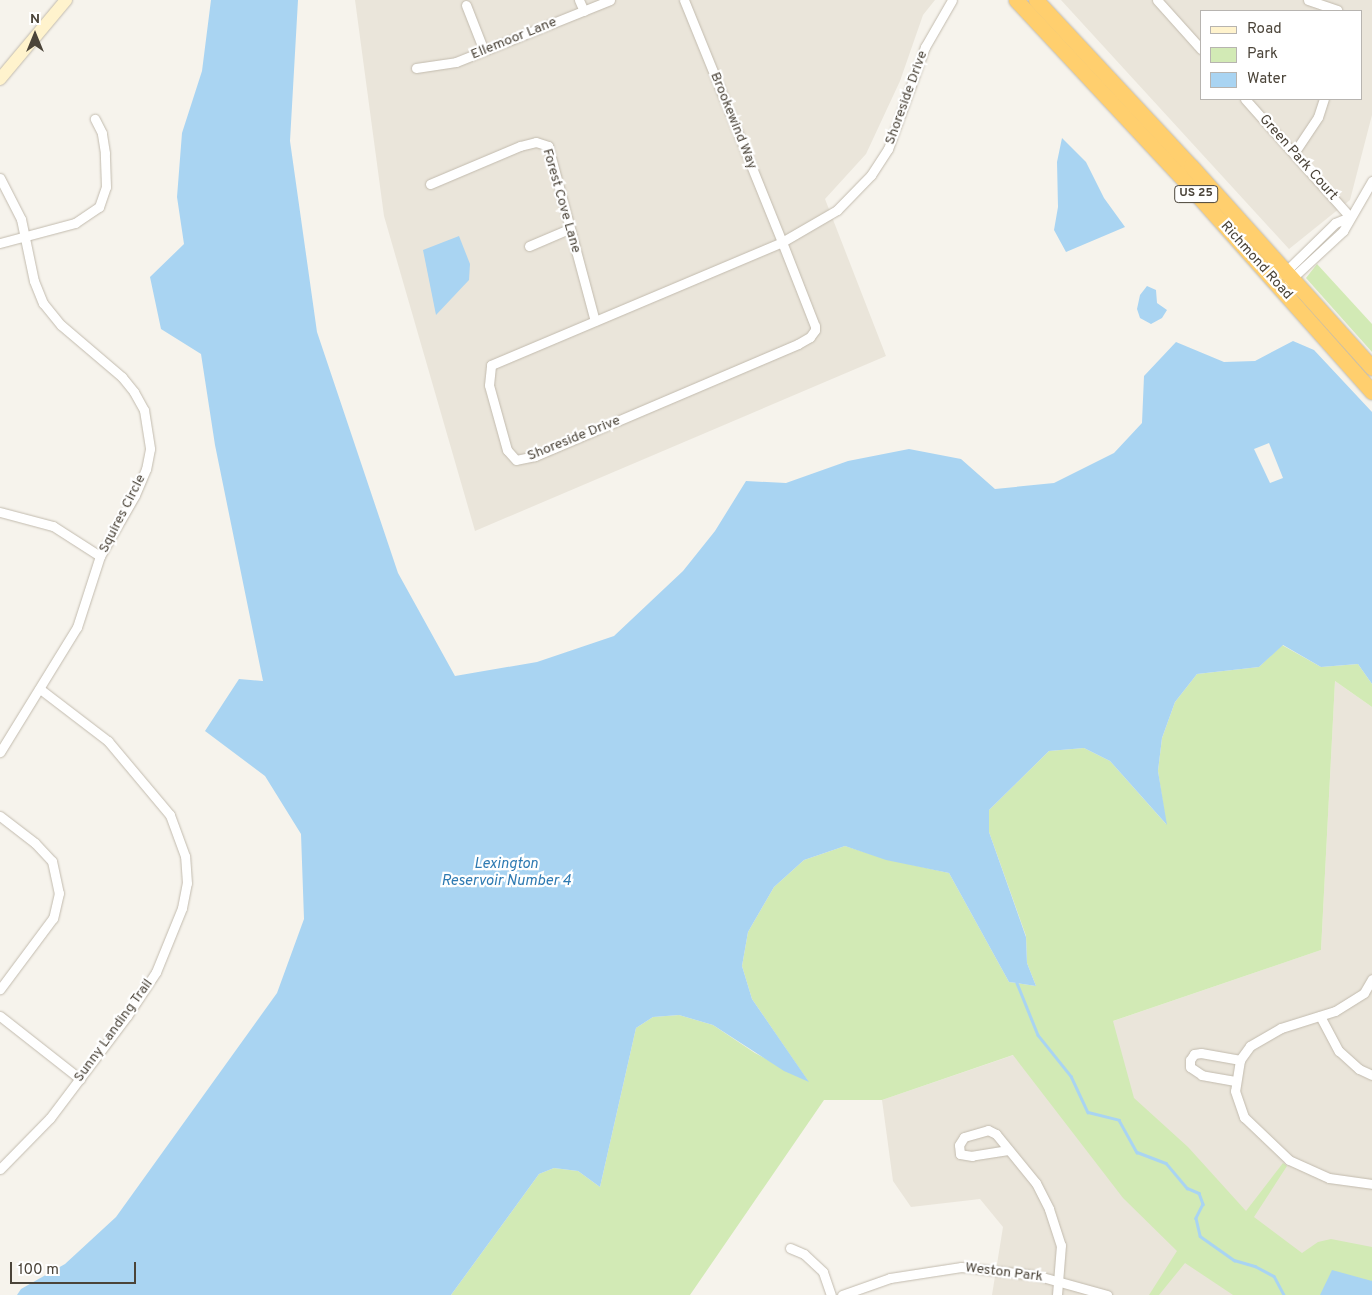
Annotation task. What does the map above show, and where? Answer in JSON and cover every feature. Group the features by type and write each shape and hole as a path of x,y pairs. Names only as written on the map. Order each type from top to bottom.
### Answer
{"highway":[{"name":"Richmond Road","path":"1016,0 1278,285 1372,392"},
{"name":"Richmond Road","path":"1036,0 1372,368"}],"street":[{"path":"0,80 66,0"},
{"path":"579,0 584,11"},
{"name":"Ellemoor Lane","path":"416,68 443,66 610,0"},
{"name":"Brookewind Way","path":"684,0 782,242"},
{"name":"Shoreside Drive","path":"782,242 815,326 810,337 535,456 523,460 512,458 507,450 489,385 490,368 495,363 782,242 826,218 871,175 898,128 932,32 952,0"},
{"path":"1157,0 1200,48"},
{"path":"1308,0 1334,10"},
{"path":"466,5 484,51"},
{"name":"Green Park Court","path":"1246,100 1350,217"},
{"path":"1294,153 1318,118 1324,100"},
{"path":"0,242 86,218 103,201 106,187 104,142 95,119"},
{"name":"Forest Cove Lane","path":"430,184 520,146 545,143 595,321"},
{"name":"Squires Circle","path":"0,178 15,203 25,235 34,281 43,303 61,325 122,377 144,410 150,432 146,469 100,556 77,627 40,688 20,716 0,752"},
{"path":"1278,285 1343,231 1350,217 1366,197 1372,181"},
{"path":"529,246 569,229"},
{"path":"0,512 53,526 100,556"},
{"name":"Sunny Landing Trail","path":"0,1169 50,1118 156,972 182,908 187,883 185,856 170,815 155,795 91,725 40,688"},
{"path":"0,816 35,843 52,861 59,893 53,918 0,989"},
{"path":"1372,979 1364,993 1335,1011 1266,1035 1250,1046 1240,1060 1235,1081 1238,1106 1244,1118 1289,1160 1329,1178 1372,1184"},
{"path":"0,1016 80,1079"},
{"path":"1320,1016 1339,1051 1359,1070 1372,1076"},
{"path":"1235,1081 1202,1075 1190,1066 1190,1060 1194,1054 1201,1053 1240,1060"},
{"path":"1008,1150 972,1156 960,1154 958,1145 964,1137 988,1130 996,1134 1036,1182 1050,1209 1061,1245 1060,1281 1057,1295"},
{"path":"790,1248 804,1254 823,1272 830,1295"},
{"name":"Weston Park","path":"842,1295 890,1278 961,1267 994,1269 1060,1281 1107,1295"}],"shaded area":[{"path":"355,0 935,0 923,15 900,81 866,154 825,199 886,356 475,531 384,216"},
{"path":"1061,0 1372,0 1372,115 1350,200 1289,249"},
{"path":"1335,681 1372,707 1372,1295 992,1295 1003,1227 980,1199 911,1207 893,1181 882,1100 1321,950"}],"green space":[{"path":"1317,264 1372,324 1372,352 1306,278"},
{"path":"1282,645 1321,667 1358,664 1372,684 1372,707 1335,681 1321,950 1113,1021 1134,1098 1188,1147 1246,1211 1283,1163 1287,1166 1254,1217 1302,1253 1318,1242 1331,1239 1372,1247 1372,1295 1233,1295 1185,1263 1159,1295 1149,1295 1177,1251 1123,1198 1013,1055 882,1100 824,1100 690,1295 451,1295 539,1174 554,1168 578,1171 600,1187 636,1028 653,1017 679,1015 713,1025 755,1053 808,1081 752,999 742,966 748,932 774,887 804,860 845,846 886,859 949,873 1009,982 1036,986 1027,963 1026,936 989,832 989,810 1049,751 1084,748 1110,761 1166,824 1158,771 1162,738 1175,702 1197,674 1259,667"}],"water":[{"name":"Lexington Reservoir Number 4","path":"211,0 298,0 290,141 317,332 398,573 455,676 537,662 614,636 683,571 715,531 746,481 786,483 848,461 909,449 961,459 995,489 1054,483 1114,453 1142,423 1144,376 1176,342 1224,362 1255,361 1293,341 1314,350 1372,412 1372,684 1358,664 1321,667 1283,645 1259,667 1197,674 1175,702 1162,738 1158,771 1167,825 1110,761 1084,748 1049,751 989,810 989,832 1026,937 1027,963 1036,986 1009,982 949,873 886,860 845,846 804,860 774,887 748,932 742,966 752,999 809,1082 784,1071 713,1025 679,1015 653,1017 636,1028 600,1187 578,1171 554,1168 539,1174 451,1295 17,1295 21,1289 65,1264 116,1217 277,993 304,919 301,834 265,776 205,731 239,679 263,681 215,445 201,354 161,329 150,277 184,244 177,197 182,133 202,71"},
{"path":"1062,138 1086,162 1104,198 1125,227 1066,252 1054,230 1058,207 1057,162"},
{"path":"459,236 470,264 469,280 436,315 423,250"},
{"path":"1147,286 1156,290 1157,303 1167,310 1162,318 1151,324 1140,318 1137,309 1140,295"},
{"path":"1332,1270 1372,1281 1372,1295 1320,1295"}],"pier":[{"path":"1269,443 1283,478 1270,483 1254,449"}],"waterway":[{"path":"1017,983 1038,1035 1071,1076 1088,1112 1119,1120 1137,1152 1166,1163 1187,1188 1199,1193 1203,1204 1196,1218 1200,1236 1234,1260 1255,1266 1274,1276 1284,1295"}]}
